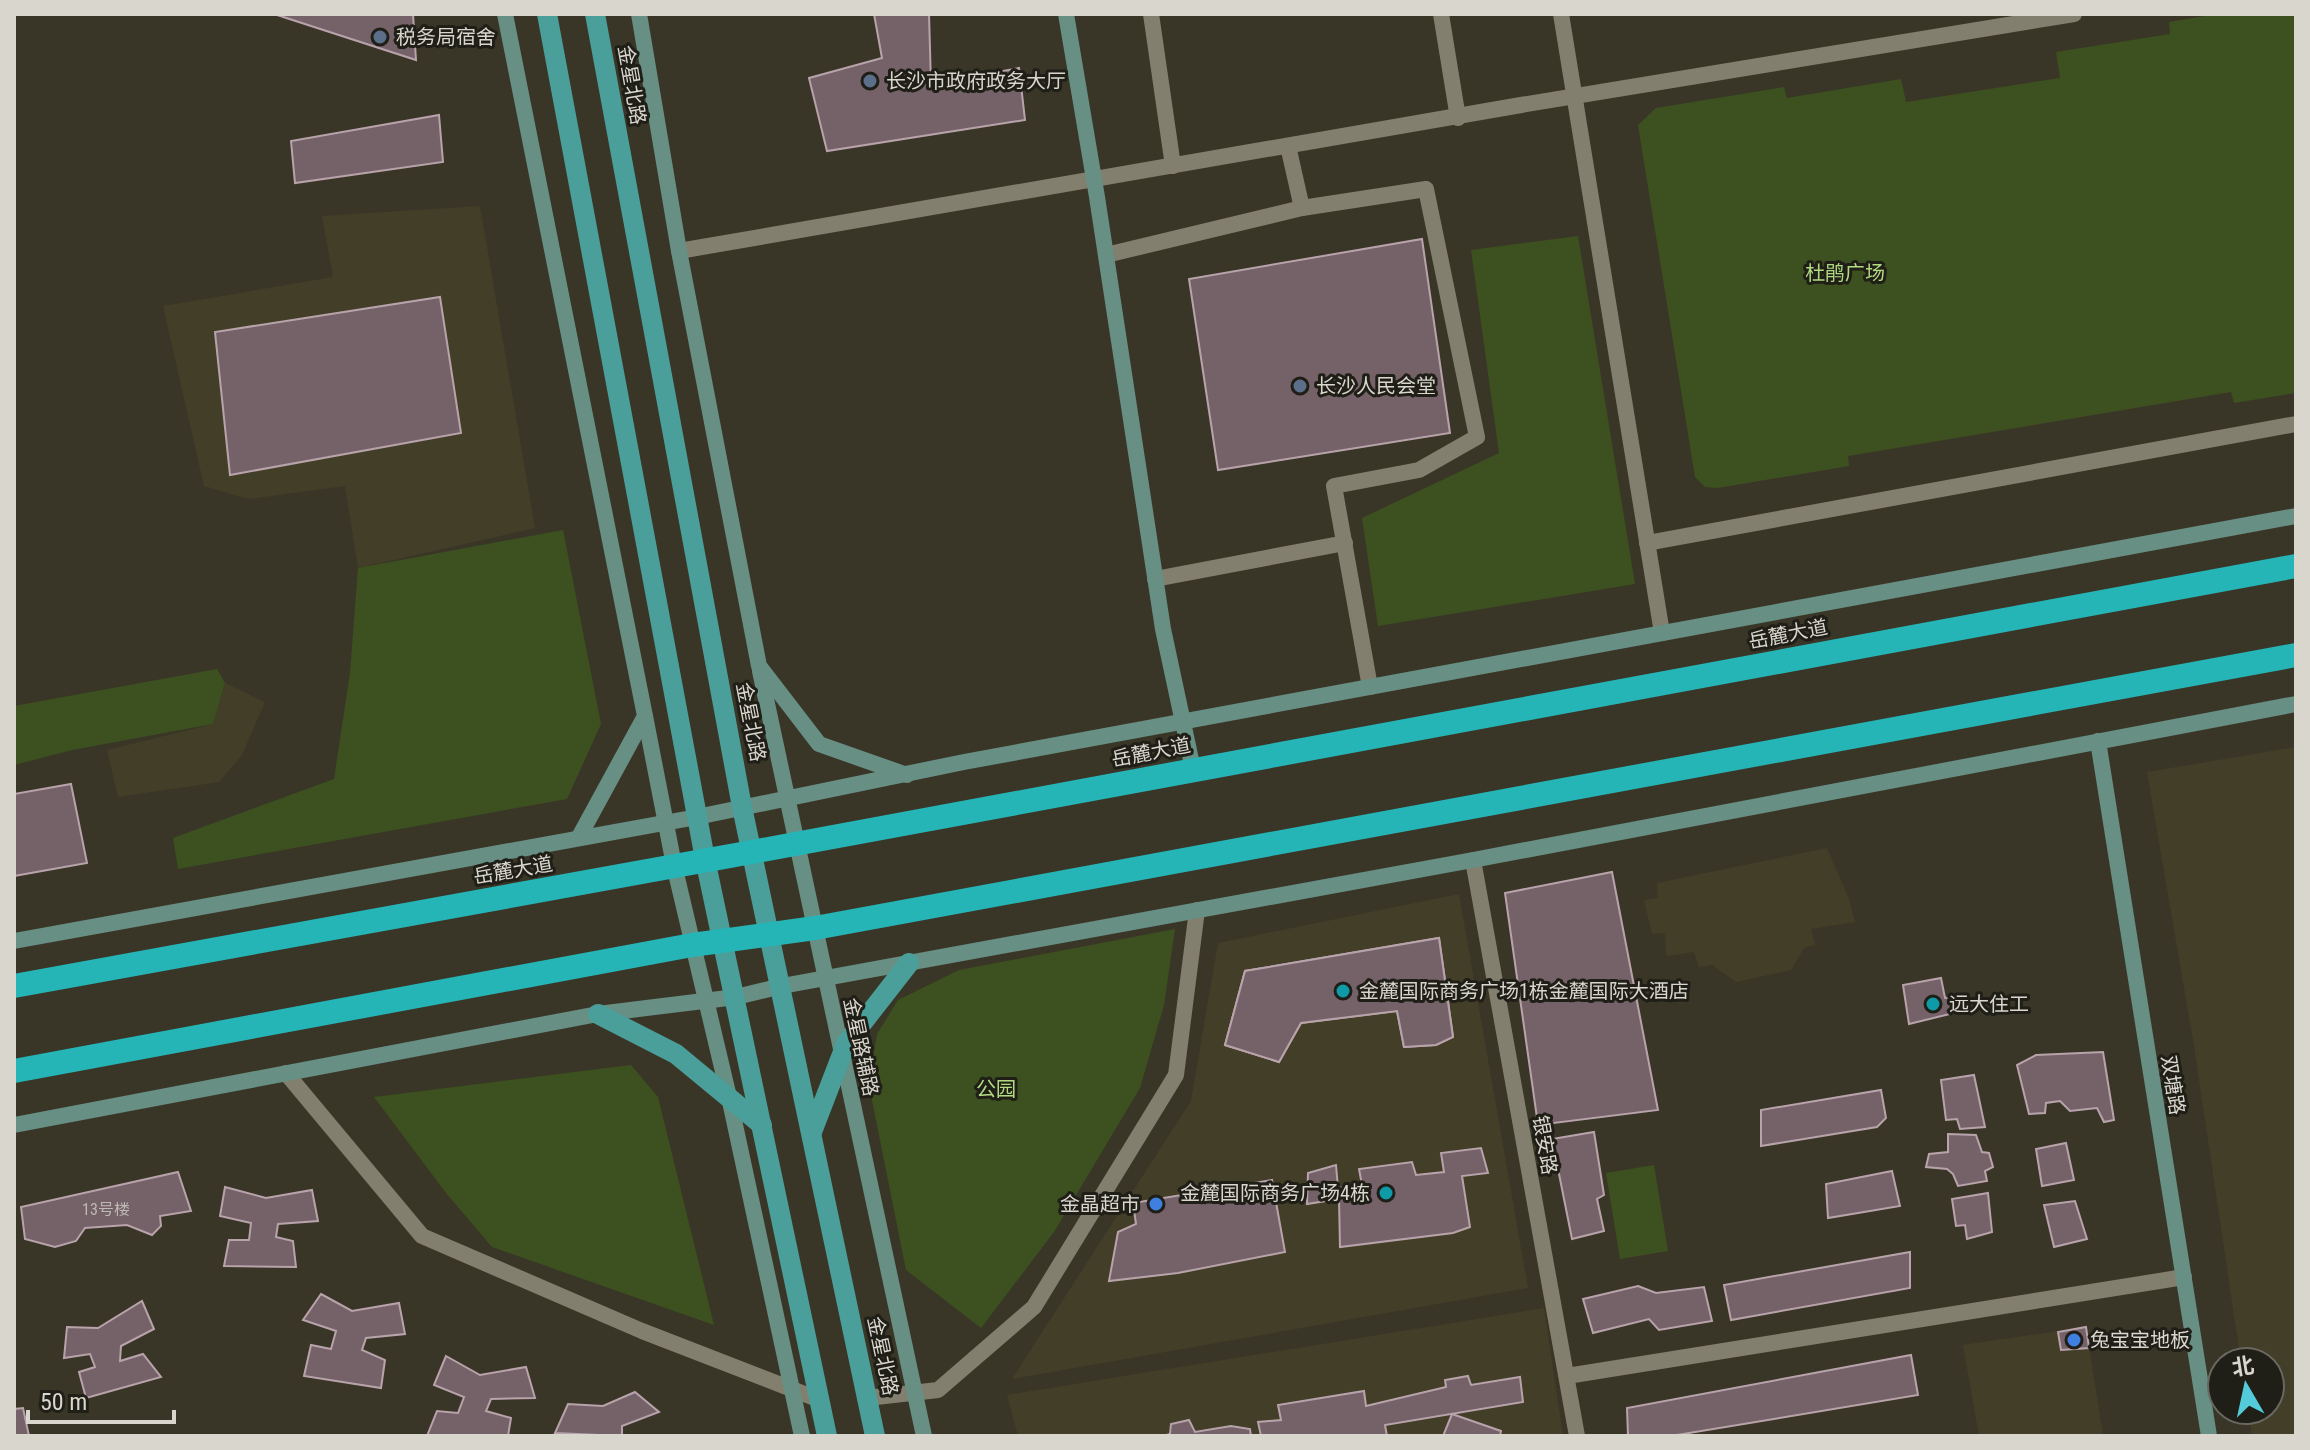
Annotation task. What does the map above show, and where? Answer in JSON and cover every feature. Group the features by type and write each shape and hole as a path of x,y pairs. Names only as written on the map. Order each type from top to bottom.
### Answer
{"highway":[{"name":"岳麓大道","path":"14,986 2296,566"},
{"path":"14,1071 724,939 770,936 815,928 2296,655"}],"main road":[{"path":"547,14 705,859 827,1436"},
{"name":"金星北路","path":"595,14 742,807 875,1436"},
{"path":"812,1132 846,1044 909,963"},
{"path":"598,1014 676,1054 762,1125"}],"street":[{"path":"505,14 665,822 729,1097 802,1436"},
{"name":"金星路辅路","path":"639,14 679,251 759,666 924,1436"},
{"path":"1066,14 1163,629 1193,769"},
{"path":"1151,14 1173,166"},
{"path":"1441,14 1458,118"},
{"path":"1561,14 1662,633"},
{"path":"679,251 1575,96 2074,14"},
{"path":"1288,146 1302,208"},
{"path":"1106,255 1302,208 1426,189 1477,437 1419,470 1334,486 1370,687"},
{"path":"1647,543 2296,424"},
{"path":"14,941 697,817 964,762 2296,516"},
{"path":"1155,579 1345,543"},
{"path":"759,666 819,744 908,775"},
{"path":"14,1125 598,1014 736,997 2296,704"},
{"path":"579,837 645,716"},
{"name":"双塘路","path":"2098,741 2209,1436"},
{"name":"银安路","path":"1473,860 1577,1436"},
{"path":"867,1398 938,1390 1034,1307 1176,1075 1197,910"},
{"path":"286,1073 422,1236 642,1331 820,1400"},
{"path":"1567,1376 2184,1277"}],"shaded area":[{"path":"480,206 535,528 358,568 345,486 248,499 204,486 163,306 333,277 322,216"},
{"path":"225,683 265,702 242,755 219,782 118,797 107,750 213,724"},
{"path":"2296,747 2296,1436 2252,1436 2250,1426 2286,1426 2286,1346 2239,1346 2194,1046 2147,772"},
{"path":"1827,848 1849,899 1855,922 1811,929 1815,945 1804,948 1791,970 1736,982 1712,965 1699,967 1694,952 1666,956 1665,933 1652,934 1644,900 1658,898 1657,883"},
{"path":"1459,894 1528,1288 1012,1379 1191,1101 1218,943"},
{"path":"1544,1308 1563,1436 1018,1436 1007,1395"},
{"path":"2086,1327 2103,1436 1979,1436 1963,1345"}],"green space":[{"name":"杜鹃广场","path":"2217,14 2296,14 2296,393 2234,403 2231,392 1848,456 1849,466 1718,488 1705,487 1695,477 1638,125 1656,108 1784,87 1787,98 1901,79 1906,102 2060,78 2056,52 2170,34 2169,22"},
{"path":"1578,236 1635,584 1378,626 1362,518 1499,453 1471,250"},
{"path":"563,530 601,724 567,799 178,869 173,838 334,779 350,673 358,568"},
{"path":"217,669 225,683 213,724 72,750 14,765 14,706"},
{"name":"公园","path":"1175,929 1164,1005 1140,1088 1054,1232 981,1328 906,1270 869,1085 877,1034 898,1000 959,970"},
{"path":"631,1065 658,1097 714,1325 492,1247 446,1193 374,1097"},
{"path":"1654,1165 1668,1251 1620,1259 1606,1173"}],"building":[{"name":"税务局宿舍","path":"274,14 413,14 416,60"},
{"name":"长沙市政府政务大厅","path":"874,14 929,14 931,84 1019,68 1025,120 827,151 809,78 882,58"},
{"path":"439,115 443,162 295,183 291,141"},
{"path":"1422,239 1450,433 1218,470 1189,279"},
{"path":"440,297 461,433 230,475 215,332"},
{"path":"71,784 87,863 14,876 14,794"},
{"path":"1612,872 1658,1110 1538,1125 1505,893"},
{"name":"金麓国际商务广场1栋金麓国际大酒店","path":"1439,938 1453,1037 1436,1045 1404,1047 1397,1011 1301,1023 1279,1062 1225,1045 1245,971"},
{"name":"金麓国际商务广场1栋金麓国际大酒店","path":"1439,938 1453,1037 1436,1045 1404,1047 1397,1011 1301,1023 1279,1062 1225,1045 1245,971"},
{"name":"远大住工","path":"1941,978 1945,998 1959,996 1962,1011 1909,1024 1903,985"},
{"path":"2103,1052 2114,1120 2104,1122 2097,1108 2070,1111 2060,1101 2046,1103 2045,1113 2029,1114 2017,1065 2036,1055"},
{"path":"1974,1075 1985,1127 1960,1129 1957,1119 1946,1120 1941,1080"},
{"path":"1881,1090 1886,1118 1877,1127 1761,1146 1761,1110"},
{"path":"1594,1132 1604,1195 1597,1199 1604,1231 1572,1239 1552,1139"},
{"path":"1948,1134 1976,1135 1982,1152 1989,1153 1993,1167 1985,1171 1987,1181 1958,1186 1947,1169 1926,1167 1929,1154 1948,1152"},
{"path":"2066,1143 2074,1180 2042,1186 2036,1149"},
{"name":"金麓国际商务广场4栋","path":"1481,1148 1488,1173 1462,1176 1470,1227 1453,1233 1340,1247 1339,1199 1307,1204 1308,1173 1336,1165 1338,1188 1362,1185 1359,1169 1412,1162 1416,1175 1444,1172 1441,1153"},
{"path":"1892,1171 1900,1206 1828,1218 1826,1184"},
{"path":"178,1172 191,1211 160,1216 161,1226 152,1235 127,1225 85,1228 76,1241 55,1247 25,1239 21,1207"},
{"path":"1272,1180 1285,1252 1178,1273 1109,1281 1118,1232 1136,1224 1133,1203"},
{"path":"225,1187 266,1198 312,1190 318,1221 278,1224 276,1237 293,1241 296,1267 224,1266 229,1240 249,1240 251,1223 220,1216"},
{"path":"1988,1193 1992,1232 1967,1239 1965,1225 1956,1226 1952,1199"},
{"path":"2075,1201 2087,1239 2054,1247 2044,1205"},
{"path":"1910,1252 1910,1288 1731,1320 1724,1285"},
{"path":"1638,1286 1656,1293 1704,1287 1712,1321 1659,1330 1649,1319 1593,1333 1583,1299"},
{"path":"321,1294 352,1311 399,1303 405,1334 366,1338 362,1350 385,1360 381,1388 304,1376 311,1345 331,1349 336,1331 303,1320"},
{"path":"142,1301 154,1329 121,1346 120,1361 143,1354 161,1377 86,1398 79,1372 95,1367 90,1354 64,1358 67,1327 98,1328"},
{"name":"兔宝宝地板","path":"2086,1327 2089,1348 2061,1350 2058,1332"},
{"path":"1911,1355 1918,1395 1671,1436 1628,1436 1627,1408"},
{"path":"446,1356 480,1375 526,1367 535,1398 491,1399 486,1411 511,1418 508,1436 427,1436 437,1411 458,1413 464,1397 434,1385"},
{"path":"1468,1376 1471,1385 1520,1377 1523,1402 1385,1425 1387,1436 1261,1436 1258,1422 1281,1420 1278,1405 1364,1391 1366,1406 1446,1387 1445,1380"},
{"path":"635,1392 659,1412 622,1426 622,1436 555,1433 568,1404 603,1406"},
{"path":"23,1408 29,1436 14,1436 14,1409"},
{"path":"1452,1414 1501,1431 1500,1436 1443,1436"},
{"path":"1189,1420 1195,1432 1231,1426 1250,1429 1251,1436 1163,1436 1170,1434 1171,1424"}],"place":[{"name":"税务局宿舍","path":"380,37"},
{"name":"长沙市政府政务大厅","path":"870,81"},
{"name":"长沙人民会堂","path":"1300,386"},
{"name":"金麓国际商务广场1栋金麓国际大酒店","path":"1343,991"},
{"name":"远大住工","path":"1933,1004"},
{"name":"金麓国际商务广场4栋","path":"1386,1193"},
{"name":"金晶超市","path":"1156,1204"},
{"name":"兔宝宝地板","path":"2074,1340"}]}
